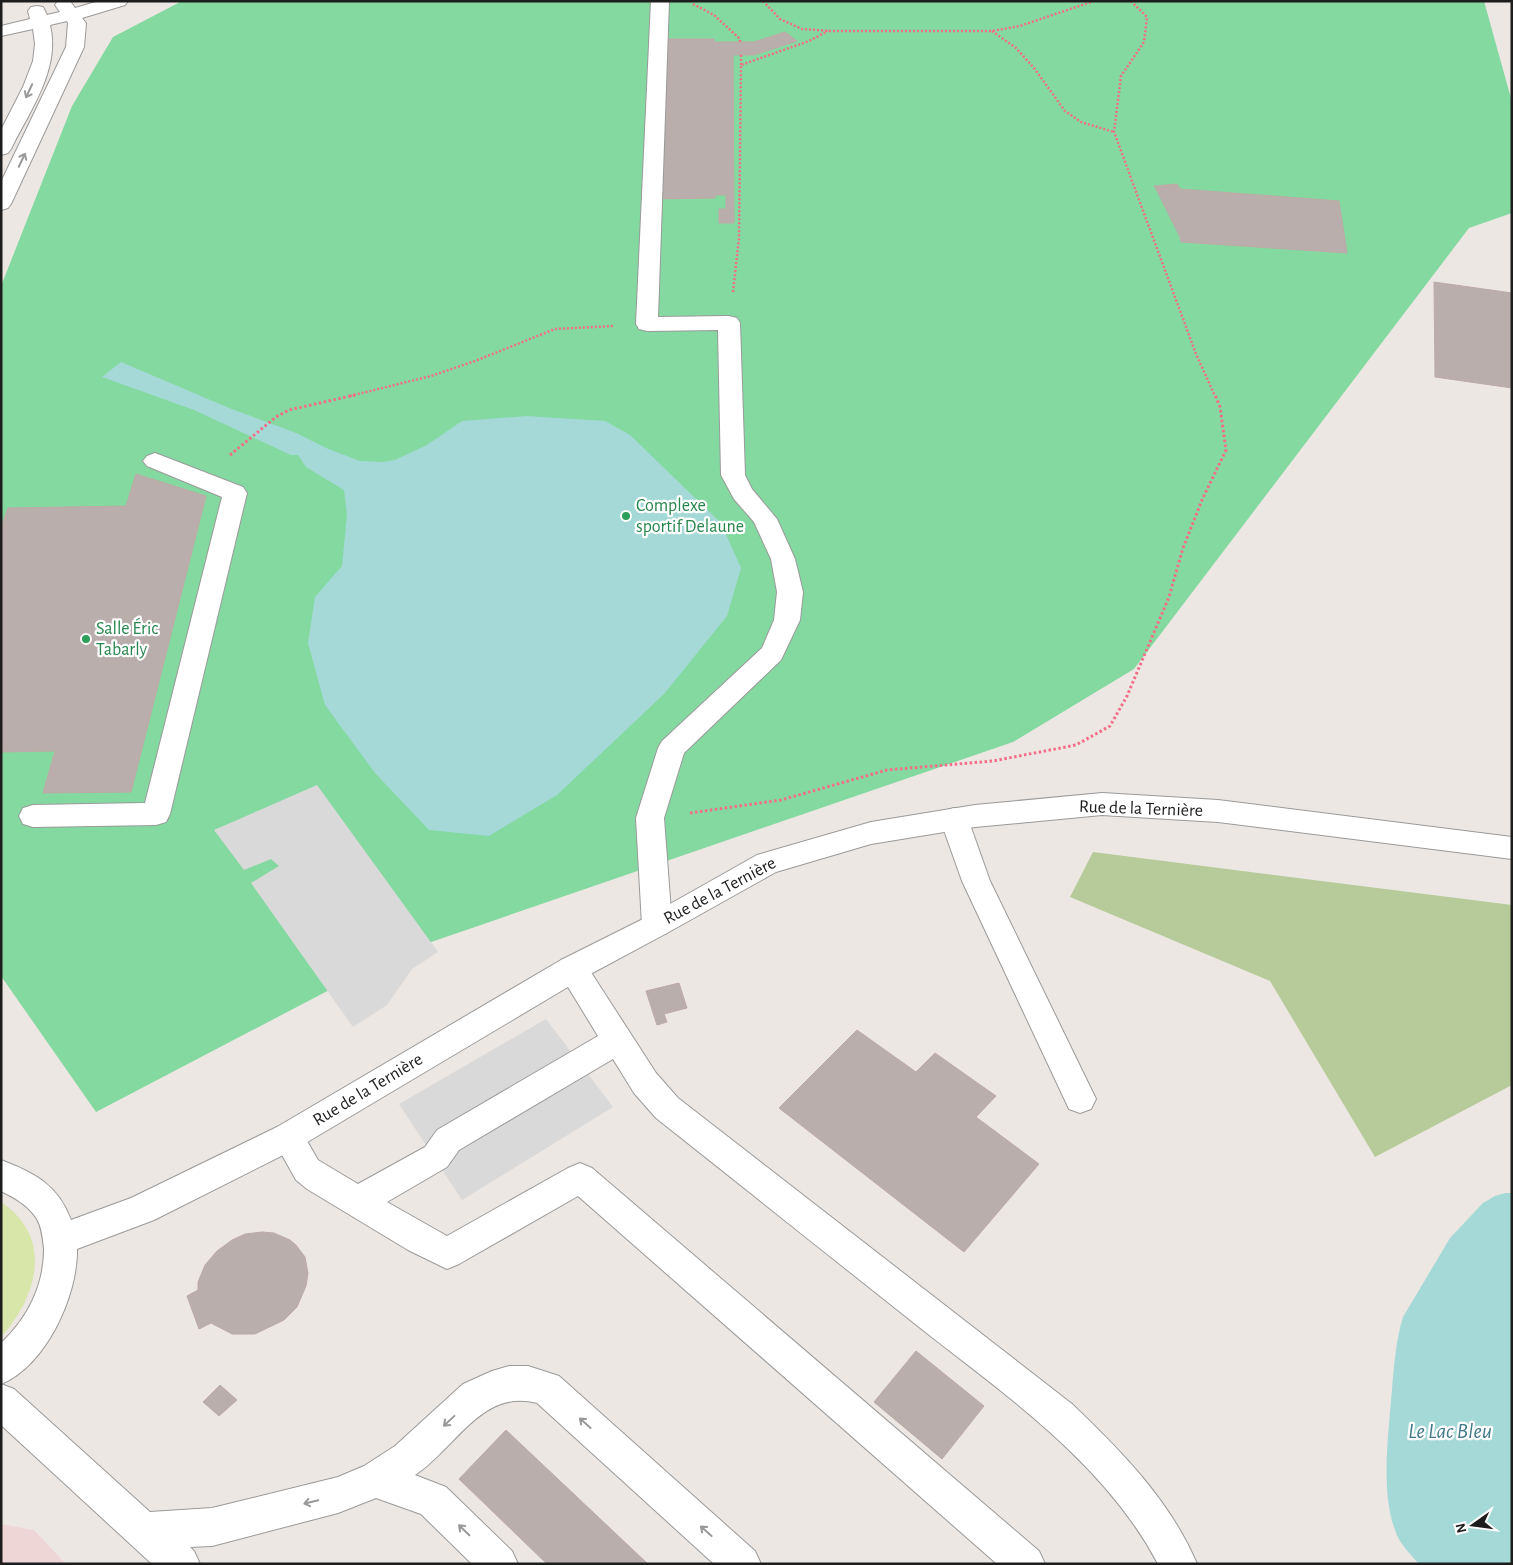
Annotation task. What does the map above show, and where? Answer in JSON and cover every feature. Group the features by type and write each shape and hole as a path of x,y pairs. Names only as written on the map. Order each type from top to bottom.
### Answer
{"street":[{"path":"1,31 70,7 119,1"},
{"path":"657,924 650,818 672,748 772,653 787,620 790,592 783,559 765,518 742,493 733,475 729,323 647,324 660,1"},
{"path":"1,204 75,46 77,23 70,7"},
{"path":"1,18 39,17"},
{"path":"29,53 44,49 39,17"},
{"path":"1,38 29,53 37,75 1,149"},
{"path":"33,816 156,814 235,493 155,461"},
{"name":"Rue de la Ternière","path":"60,1240 142,1209 288,1137 572,969 767,863 871,833 954,819 1102,804 1218,811 1512,848"},
{"path":"954,819 976,881 1080,1099"},
{"path":"572,969 645,1083 667,1108 1059,1416 1099,1454 1140,1503 1178,1564"},
{"path":"357,1202 436,1157 448,1140 617,1041"},
{"path":"288,1137 307,1170 357,1202 447,1253 580,1178 1026,1564"},
{"path":"1,1175 27,1188 46,1205 58,1227 61,1267 48,1310 29,1339 1,1367"},
{"path":"146,1547 212,1527 338,1495 376,1480 408,1459 476,1396 492,1388 509,1383 528,1383 547,1388 742,1564"},
{"path":"1,1401 146,1547 181,1564"},
{"path":"376,1480 432,1500 499,1564"}],"path":[{"path":"687,1 714,15 740,39 740,42"},
{"path":"763,1 780,19 802,30 828,31 992,31 1020,26 1094,1"},
{"path":"650,818 781,800 887,770 993,761 1076,745 1110,726 1127,696 1169,598 1183,548 1202,500 1226,450 1220,407 1196,354 1114,132 1121,76 1144,42 1146,17 1131,1"},
{"path":"741,65 809,41 828,31"},
{"path":"992,31 1016,48 1034,68 1065,112 1081,122 1114,132"},
{"path":"729,323 739,238 741,55"},
{"path":"246,442 276,417 289,410 320,404 446,371 555,329 647,324"}],"shaded area":[{"path":"317,785 438,952 412,969 387,1005 353,1027 251,883 279,866 271,859 244,870 214,830"},
{"path":"546,1019 613,1107 462,1200 399,1104"},
{"path":"1,1524 34,1530 66,1564 1,1564"}],"green space":[{"name":"Complexe sportif Delaune","path":"182,1 1484,1 1512,102 1512,213 1469,228 1134,669 1013,742 402,952 96,1112 1,976 1,286 72,106 113,37"},
{"path":"1093,852 1512,905 1512,1085 1375,1157 1270,981 1070,897"},
{"path":"1,1202 17,1216 28,1232 34,1249 35,1267 24,1303 14,1321 1,1337"}],"water":[{"path":"121,362 360,461 383,462 395,460 427,445 462,421 527,416 605,421 630,435 721,523 741,568 727,616 664,694 557,795 489,836 429,830 375,773 325,705 308,643 315,597 342,566 347,515 344,490 306,467 298,455 291,455 194,410 102,377"},
{"name":"Le Lac Bleu","path":"1505,1193 1512,1193 1512,1564 1419,1564 1397,1535 1390,1514 1388,1497 1388,1441 1397,1344 1403,1317 1450,1238 1483,1203"}],"building":[{"path":"785,32 797,41 754,55 733,55 734,223 719,223 719,209 726,209 726,195 715,195 715,198 653,199 660,39 714,39 714,42 754,42"},
{"path":"1177,184 1179,187 1156,189 1154,186"},
{"path":"1179,187 1180,189 1339,201 1347,253 1181,242 1156,189"},
{"path":"1434,282 1512,293 1512,388 1435,377"},
{"name":"Salle Éric Tabarly","path":"136,474 206,496 131,792 43,793 55,751 1,752 1,527 8,508 126,506"},
{"path":"679,983 687,1008 664,1014 667,1022 657,1025 646,991"},
{"path":"857,1030 916,1072 935,1053 996,1096 976,1117 1039,1164 964,1252 779,1108"},
{"path":"274,1233 290,1240 305,1257 308,1273 306,1286 297,1307 284,1320 255,1334 232,1334 211,1323 199,1329 187,1296 198,1290 198,1282 205,1265 217,1251 232,1240 245,1234"},
{"path":"916,1351 984,1406 942,1459 874,1402"},
{"path":"220,1385 237,1400 219,1416 203,1402"},
{"path":"506,1430 648,1564 547,1564 459,1479"}],"place":[{"name":"Complexe sportif Delaune","path":"626,516"},
{"name":"Salle Éric Tabarly","path":"86,639"}]}
